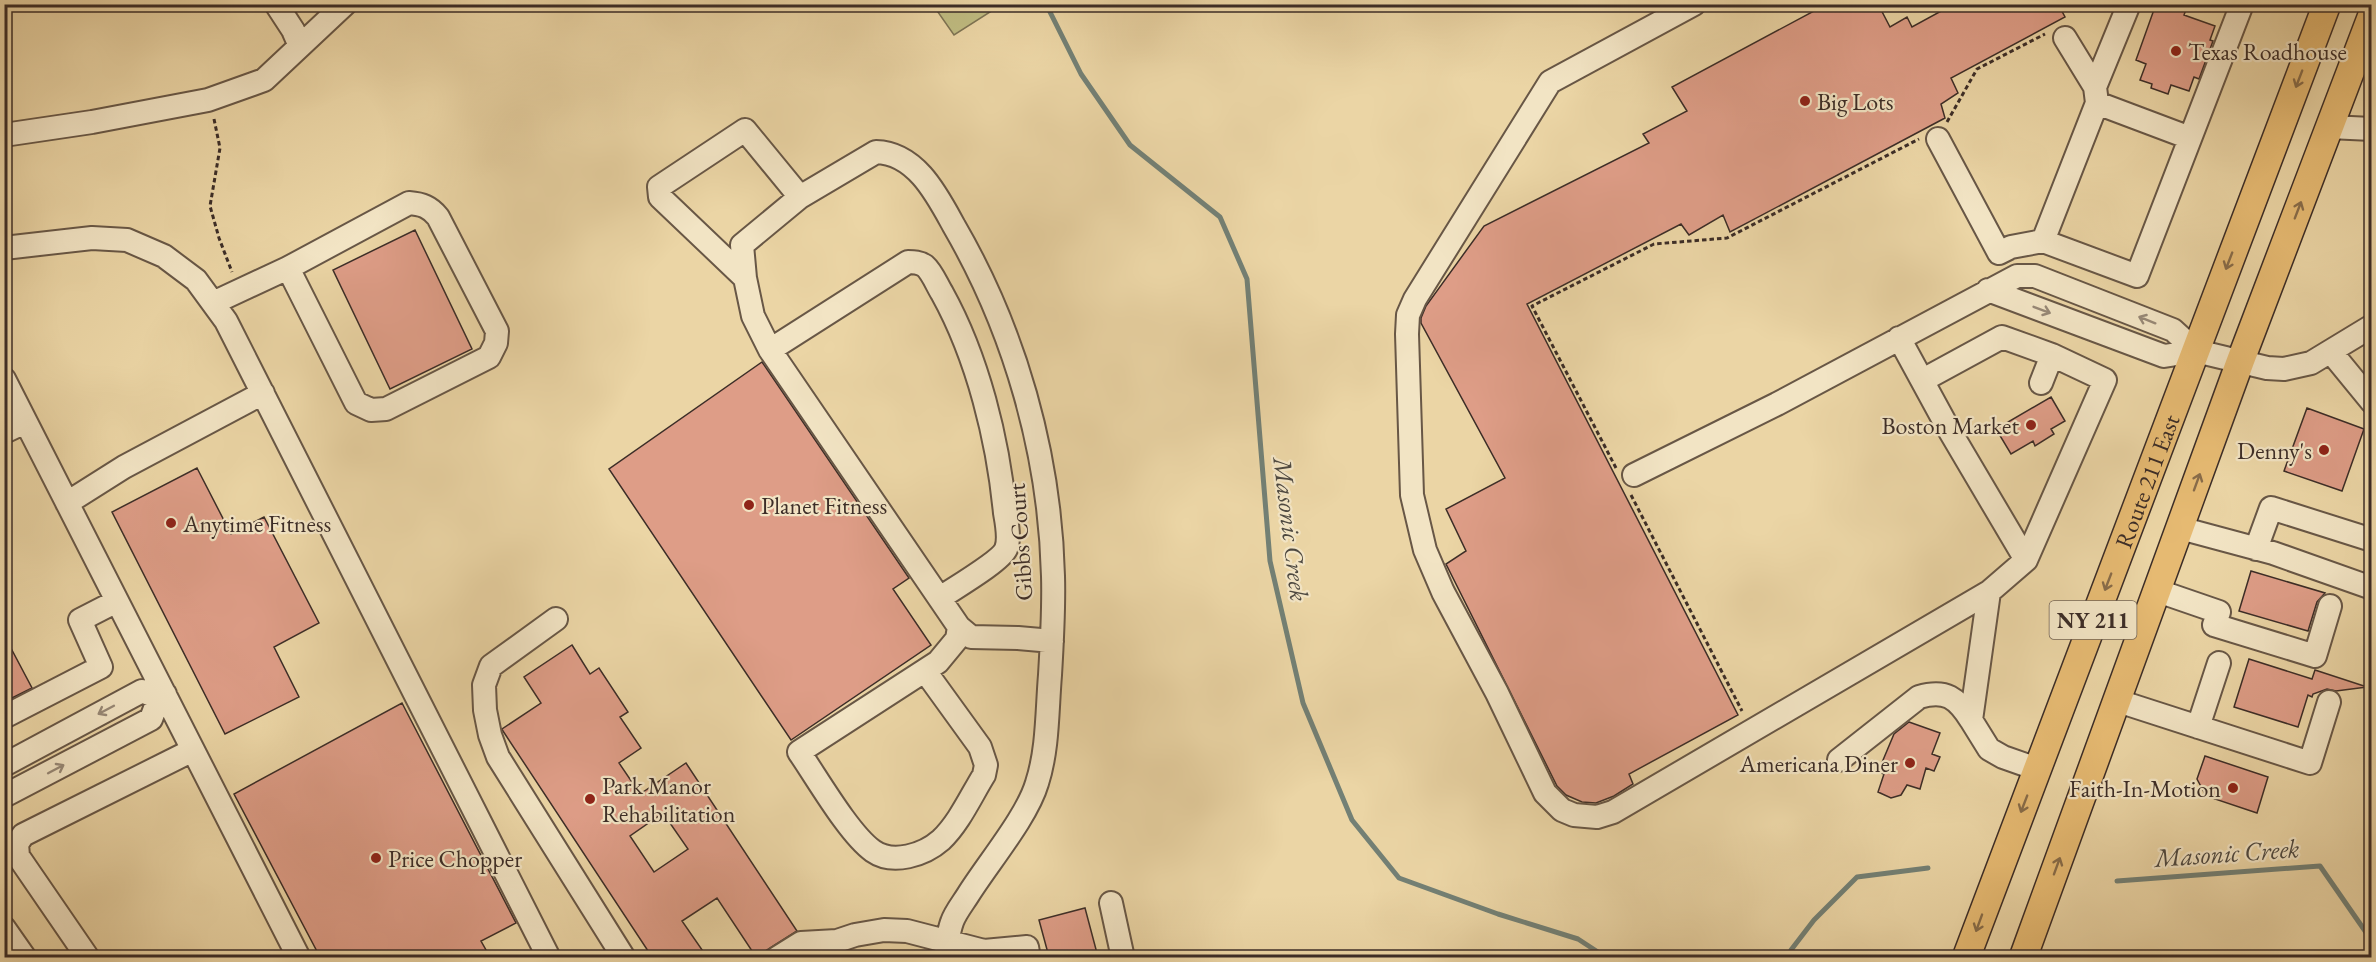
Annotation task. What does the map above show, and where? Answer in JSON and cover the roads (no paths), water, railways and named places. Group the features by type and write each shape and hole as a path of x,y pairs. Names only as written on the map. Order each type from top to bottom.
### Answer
{"main road":[{"name":"Route 211 East","path":"1966,957 2327,4"},
{"name":"Route 211 East","path":"2024,957 2240,362 2372,15"}],"street":[{"path":"276,4 293,30 300,46"},
{"path":"4,135 92,122 208,100 264,80 345,4"},
{"path":"1694,4 1550,82 1415,299 1408,315 1412,495 1425,550 1443,592 1497,693 1545,793 1562,810 1586,817 1598,817 1613,812 1989,592 2026,560 2105,380 2052,355 2002,337 1923,380"},
{"path":"2043,242 2129,4"},
{"path":"1936,133 1999,253 2011,247 2043,242 2137,276 2242,4"},
{"path":"2056,36 2096,95 2190,138"},
{"path":"2329,127 2372,129"},
{"path":"745,278 660,197 659,187 745,129 800,197 742,245 745,278 753,316 770,350 959,627 971,637 1052,641"},
{"name":"Gibbs Court","path":"800,197 876,152 887,152 898,156 914,167 928,182 966,246 1002,323 1022,382 1043,478 1053,575 1052,641 1045,750 1037,785 1027,807 952,921 946,950"},
{"path":"213,303 288,268 409,204 418,204 430,208 438,217 496,331 496,343 489,357 386,410 370,410 356,403 288,268"},
{"path":"4,248 92,238 127,240 164,256 196,280 226,321 549,957"},
{"path":"2055,284 2067,250"},
{"path":"770,350 908,262 918,262 927,267 957,326 992,425 1002,473 1008,537 1006,550 998,559 940,598"},
{"path":"1627,480 1777,404 1988,290 2022,274 2035,276 2173,330 2196,351"},
{"path":"1988,290 2164,356 2196,351 2240,362 2284,369 2311,363 2372,326"},
{"path":"1899,338 2026,560"},
{"path":"2331,352 2372,402"},
{"path":"2042,383 2052,355"},
{"path":"4,380 117,601 162,696 193,750 299,957"},
{"path":"67,503 124,468 263,393"},
{"path":"4,432 25,422"},
{"path":"2256,549 2271,508 2372,540"},
{"path":"2181,528 2256,549 2372,588"},
{"path":"2158,591 2219,612 2214,625 2315,656 2330,606"},
{"path":"1971,720 1989,592"},
{"path":"4,717 101,667 80,620 117,601"},
{"path":"556,619 491,666 484,684 485,710 490,735 498,757 624,957"},
{"path":"925,671 980,747 986,765 984,775 941,840 927,850 912,856 890,857 875,852 859,838 799,752 938,662 957,639 959,627"},
{"path":"2198,727 2219,663"},
{"path":"4,765 142,691 162,696"},
{"path":"1839,760 1919,696 1935,692 1959,702 1989,749 2003,757 2037,769"},
{"path":"4,796 151,719 162,696"},
{"path":"2118,701 2310,763 2329,702"},
{"path":"88,957 18,856 17,844 23,835 193,750"},
{"path":"1111,903 1123,957"},
{"path":"4,928 25,957"},
{"path":"777,957 801,943 837,941 884,930 907,931 946,950 984,951 1026,947"}],"waterway":[{"name":"Masonic Creek","path":"1046,4 1081,74 1130,145 1220,217 1247,279 1270,561 1303,703 1352,820 1399,878 1498,914 1578,939 1607,958"},
{"name":"Masonic Creek","path":"2117,881 2320,866 2372,941"},
{"name":"Masonic Creek","path":"1792,958 1791,950 1814,920 1857,877 1928,868"}],"place":[{"name":"Texas Roadhouse","path":"2176,51"},
{"name":"Big Lots","path":"1805,101"},
{"name":"Boston Market","path":"2031,425"},
{"name":"Denny's","path":"2324,450"},
{"name":"Planet Fitness","path":"749,505"},
{"name":"Anytime Fitness","path":"171,523"},
{"name":"Americana Diner","path":"1910,763"},
{"name":"Faith-In-Motion","path":"2233,788"},
{"name":"Park Manor Rehabilitation","path":"590,799"},
{"name":"Price Chopper","path":"376,858"}]}
